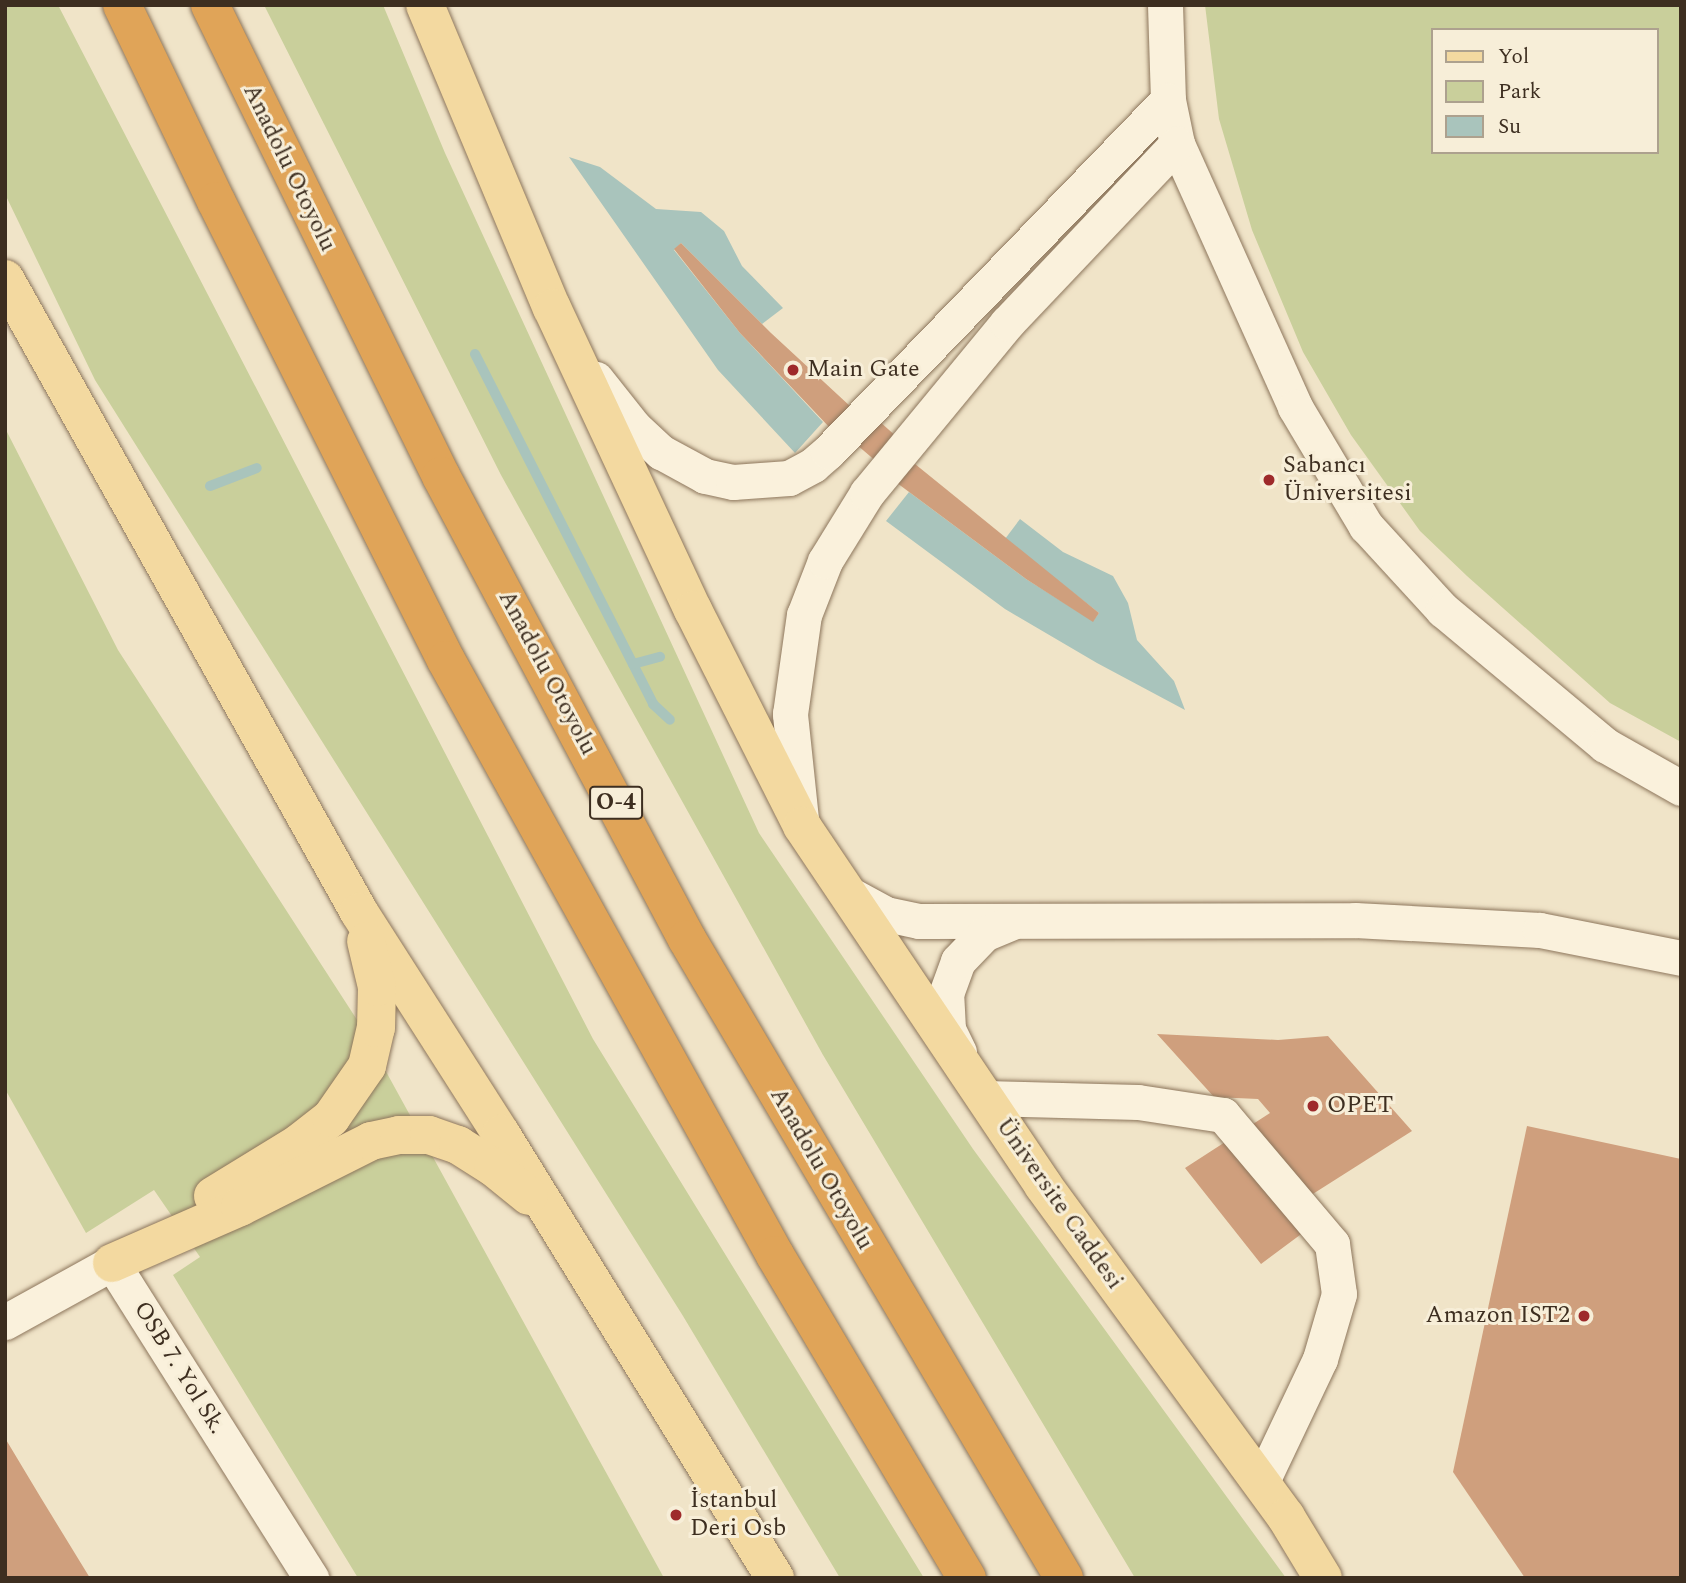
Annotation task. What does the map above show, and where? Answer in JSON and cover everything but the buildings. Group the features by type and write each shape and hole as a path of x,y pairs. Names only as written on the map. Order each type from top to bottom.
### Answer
{"highway":[{"path":"122,5 222,214 446,660 775,1255 967,1578"},
{"name":"Anadolu Otoyolu","path":"210,5 441,476 687,939 954,1396 1064,1578"}],"main road":[{"name":"Üniversite Caddesi","path":"425,5 552,308 693,610 802,826 1043,1185 1261,1483 1322,1578"},
{"path":"5,279 359,912 554,1219 775,1578"},
{"path":"112,1263 299,1143 331,1118 351,1092 367,1066 376,1028 377,987 359,912"},
{"path":"112,1263 240,1207 371,1140 399,1135 429,1135 458,1145 493,1167 554,1219"}],"street":[{"path":"1165,5 1168,100 1177,144 1295,407 1366,526 1443,610 1564,712 1605,745 1681,788"},
{"path":"552,308 604,394 661,452 705,477 733,482 789,478 813,466 828,452 1168,100"},
{"path":"802,826 790,714 804,615 825,561 867,493 1007,323 1177,144"},
{"path":"847,893 886,914 919,921 1355,920 1540,930 1681,958"},
{"path":"1019,919 984,934 975,943 958,961 946,994 948,1029 977,1086 1138,1102 1223,1115 1332,1244 1339,1294 1320,1359 1261,1483"},
{"path":"5,1322 112,1263"},
{"name":"OSB 7. Yol Sk.","path":"112,1263 311,1578"}],"green space":[{"path":"5,5 58,5 593,1039 924,1578 840,1578 683,1316 95,380 5,194"},
{"path":"264,5 383,5 445,153 759,833 973,1149 1286,1578 1135,1578 823,1055 501,475"},
{"path":"1205,5 1681,5 1681,742 1610,703 1420,531 1351,435 1303,352 1252,230 1219,119"},
{"path":"5,428 118,650 361,1026 664,1578 358,1578 173,1275 200,1257 154,1190 86,1233 5,1089"}],"water":[{"path":"569,157 600,167 656,209 701,212 724,231 742,266 783,308 762,324 681,243 674,250 740,333 823,422 795,453 718,370"},
{"path":"909,492 1026,579 1093,621 1099,613 1005,539 1020,519 1063,552 1113,576 1128,603 1137,640 1174,681 1185,710 1005,609 886,521"}],"waterway":[{"path":"475,354 653,704 670,720"},
{"path":"210,486 257,468"},
{"path":"633,664 660,657"}],"place":[{"name":"Main Gate","path":"793,370"},
{"name":"Sabancı Üniversitesi","path":"1269,480"},
{"name":"OPET","path":"1313,1106"},
{"name":"Amazon IST2","path":"1584,1316"},
{"name":"İstanbul Deri Osb","path":"676,1515"}]}
